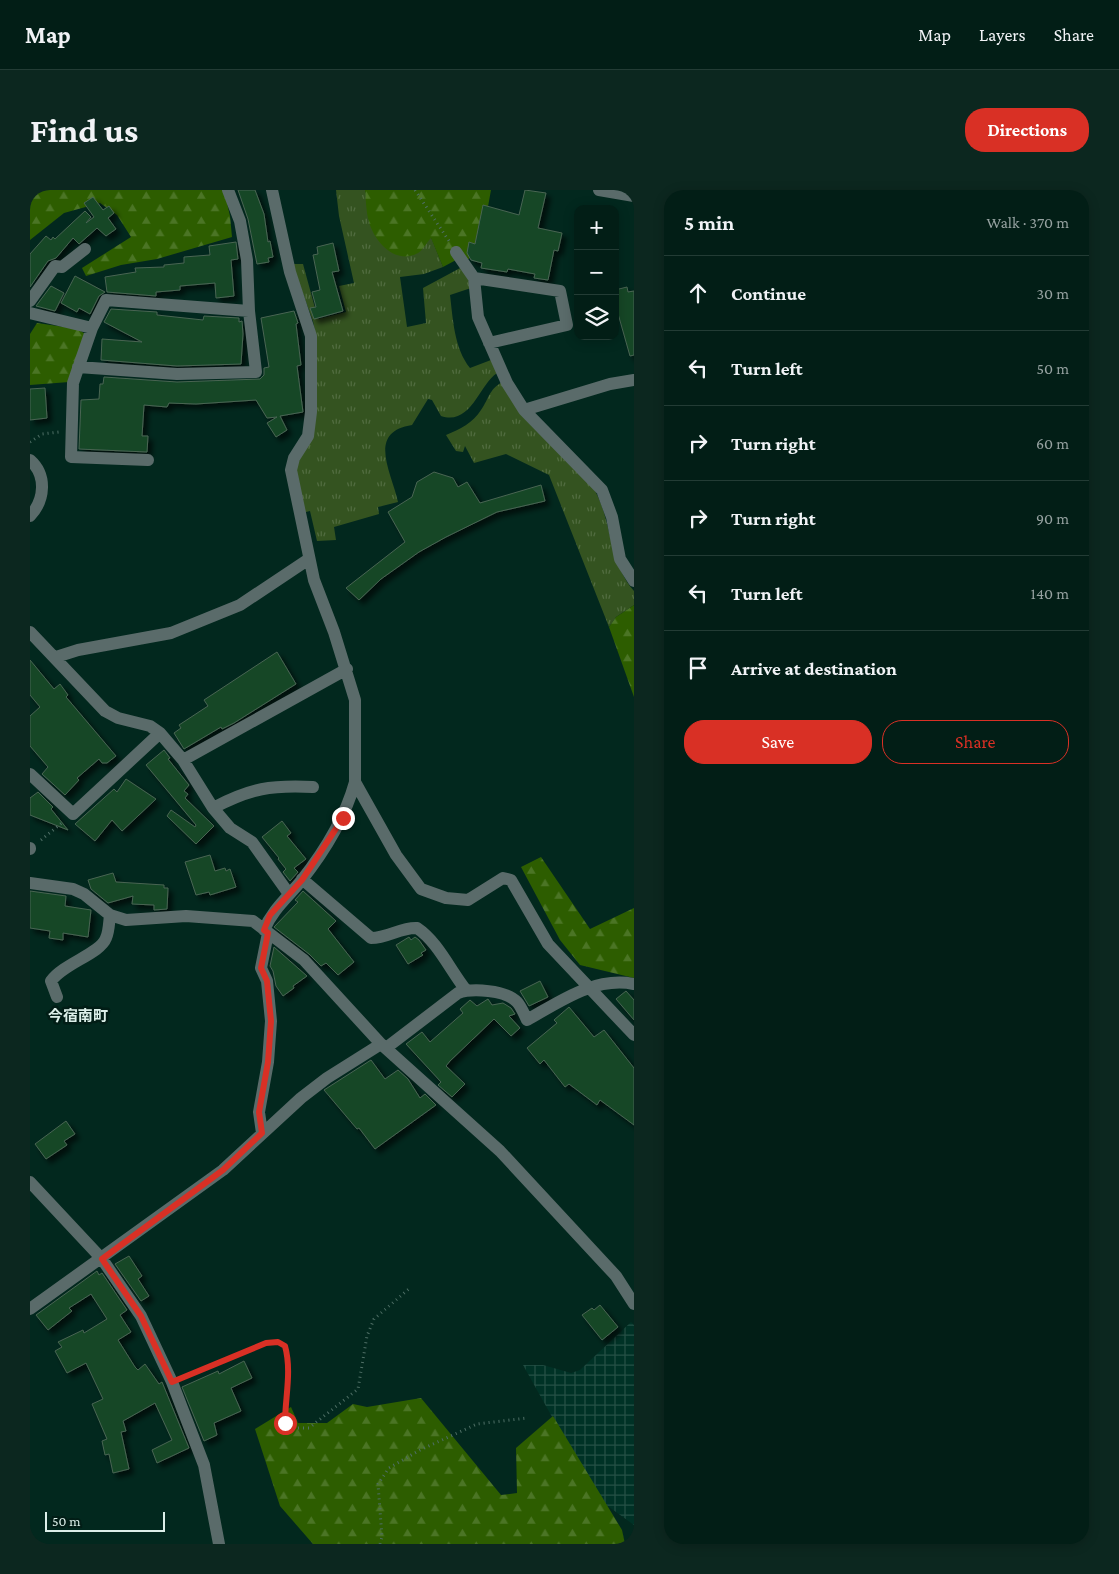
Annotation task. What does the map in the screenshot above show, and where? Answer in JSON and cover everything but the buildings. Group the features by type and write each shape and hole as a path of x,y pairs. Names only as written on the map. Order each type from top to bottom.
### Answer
{"street":[{"path":"78,367 177,374 256,372 249,311 247,260 240,221 228,190"},
{"path":"30,883 74,889 84,894 110,915 126,920 210,916 253,921 270,915 290,894 302,880 343,818 355,782 356,700 347,669 314,580 290,470 294,458 308,436 311,412 311,336 290,272 272,190"},
{"path":"598,190 634,196"},
{"path":"30,301 55,266 62,266 85,249"},
{"path":"456,252 474,278 478,317 507,383 524,410 602,490 612,516 620,559 634,581"},
{"path":"474,278 560,290 567,325 489,343"},
{"path":"148,460 71,457 66,432 73,383 92,328 106,300 249,311"},
{"path":"30,313 92,328"},
{"path":"524,410 610,384 634,380"},
{"path":"30,460 35,464 41,478 43,492 39,504 30,516"},
{"path":"56,657 78,650 171,633 240,605 309,559"},
{"path":"30,632 56,657 105,711 118,718 150,726 160,732 183,760 213,808 230,828 252,842 290,894"},
{"path":"183,760 347,669"},
{"path":"30,774 73,814 160,732"},
{"path":"355,782 396,855 421,889 446,898 468,900 503,878 511,880 548,944 634,1034"},
{"path":"213,808 239,794 275,786 313,787"},
{"path":"302,880 371,938 380,938 406,928 417,928 426,934 437,947 449,970 466,990"},
{"path":"57,997 51,981 58,971 96,950 106,939 110,915"},
{"path":"262,1133 259,1112 268,1062 271,1021 267,981 261,968 270,915"},
{"path":"253,921 304,960 384,1046 500,1152 616,1276 634,1304"},
{"path":"30,1309 102,1259 223,1170 262,1133 327,1078 384,1046 458,993 466,990 497,993 516,1001 527,1020 588,987 627,982 634,984"},
{"path":"30,1182 102,1259 141,1316 172,1382 204,1465 219,1544"}],"path":[{"path":"414,190 456,252"},
{"path":"30,442 42,434 66,432"},
{"path":"30,848 73,814"},
{"path":"172,1382 266,1343 278,1342 285,1346 288,1357 285,1423 296,1428 309,1428 358,1389 367,1336 374,1319 410,1288"},
{"path":"380,1544 382,1537 378,1484 389,1468 420,1450 477,1424 527,1418"}],"shaded area":[{"path":"631,1322 634,1325 634,1525 598,1499 523,1365 543,1365 571,1373 580,1370"}],"green space":[{"path":"30,190 224,190 230,216 232,237 157,259 121,265 86,276 82,268 131,237 117,215 100,203 64,213 30,240"},
{"path":"336,190 365,190 369,222 431,237 443,267 424,274 400,277 407,327 426,323 423,288 462,267 470,279 471,288 450,295 457,342 470,368 491,360 497,373 474,403 460,415 451,418 441,416 432,400 428,399 412,425 398,429 390,436 386,445 388,467 398,502 378,507 379,514 334,527 336,540 317,541 310,511 302,513 296,475 297,461 310,441 317,341 313,321 292,264 303,264 318,319 346,312 339,286 354,283 339,216"},
{"path":"365,190 491,190 481,245 470,244 469,259 456,260 443,267 431,238 418,253 410,256 394,254 381,244 372,230 367,214"},
{"path":"37,323 78,329 85,334 69,382 30,385 30,334"},
{"path":"502,382 526,420 591,484 598,497 619,566 625,579 634,591 634,605 616,617 609,627 549,475 506,454 474,463 465,446 463,452 456,451 446,435 474,419 492,391"},
{"path":"634,605 634,697 609,627 616,617"},
{"path":"541,857 590,929 634,908 634,978 580,965 560,940 521,867"},
{"path":"421,1398 501,1495 517,1493 516,1448 553,1416 622,1530 625,1544 313,1544 280,1506 255,1429 291,1407 298,1423 327,1423 353,1404 367,1407"}],"district":[{"name":"今宿南町","path":"78,1016"}],"route":[{"path":"285,1423 286,1388 289,1373 285,1346 278,1342 266,1343 172,1382 141,1316 102,1259 223,1170 262,1133 259,1112 268,1062 271,1021 267,981 261,968 268,933 264,930 270,915 302,880 343,818"}]}
